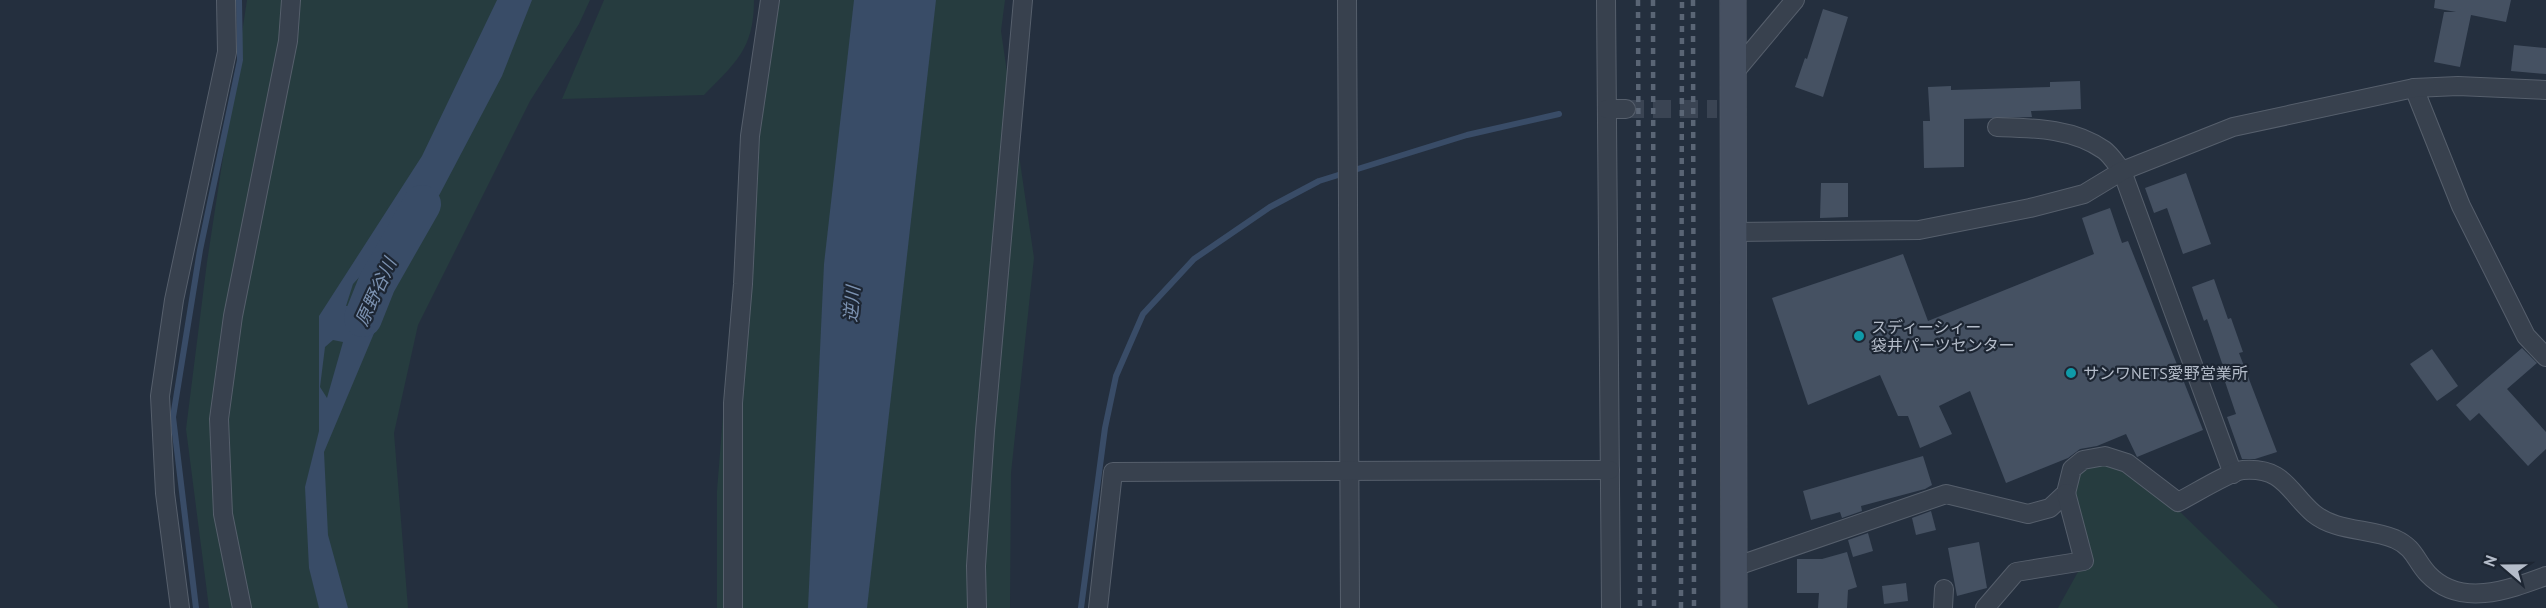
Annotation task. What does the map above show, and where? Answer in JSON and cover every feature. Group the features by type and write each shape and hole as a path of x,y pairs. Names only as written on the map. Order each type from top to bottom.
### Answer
{"street":[{"path":"180,608 165,493 160,396 174,300 227,52 226,0"},
{"path":"242,608 223,514 219,419 233,316 288,41 291,0"},
{"path":"733,608 733,403 743,284 750,136 770,0"},
{"path":"977,608 976,566 985,430 1023,0"},
{"path":"1347,0 1350,608"},
{"path":"1606,0 1611,608"},
{"path":"1733,0 1733,74 1725,109 1733,232 1734,608"},
{"path":"1733,74 1795,0"},
{"path":"1733,232 1919,230 2030,208 2084,194 2122,171 2233,127 2415,88 2458,86 2546,90"},
{"path":"2415,88 2461,206 2526,336 2546,357"},
{"path":"1607,109 1626,109"},
{"path":"1997,127 2050,129 2082,139 2106,151 2122,171 2233,474"},
{"path":"1985,608 2016,572 2084,561 2066,493 2072,470 2083,460 2105,456 2127,463 2178,502 2241,470 2264,471 2288,483 2314,513 2334,525 2394,539 2415,552 2427,574 2443,587 2457,592 2484,597 2546,576"},
{"path":"1098,608 1113,472 1350,469 1610,470"},
{"path":"1734,567 1946,494 2028,514 2050,508 2066,493"},
{"path":"1943,608 1944,590"}],"green space":[{"path":"247,0 590,0 579,24 530,101 418,325 394,433 408,608 209,608 186,429 207,262"},
{"path":"604,0 754,0 751,31 741,54 704,95 562,99"},
{"path":"770,0 1005,0 1001,31 1034,258 1011,473 1010,608 717,608 717,491 738,225"},
{"path":"2095,458 2139,472 2279,608 2058,608 2084,561 2068,485"}],"water":[{"path":"497,0 532,0 502,76 404,262 324,452 328,535 348,608 319,608 309,568 305,487 319,431 319,316 422,156","holes":["386,248 401,250 357,306 346,306 353,284","333,340 343,342 327,398 320,387 325,347"]},
{"name":"逆川","path":"854,0 936,0 867,608 808,608 824,264"}],"building":[{"path":"2435,0 2511,0 2506,22 2471,15 2460,67 2434,62 2444,12 2456,12 2434,8"},
{"path":"1823,9 1848,17 1823,97 1795,87 1805,58 1807,59"},
{"path":"2514,45 2546,48 2546,74 2511,71"},
{"path":"2080,81 2081,109 2031,111 2032,117 1964,119 1964,167 1924,168 1923,121 1930,121 1928,87 1951,86 1951,90 2050,87 2050,82"},
{"path":"2186,173 2211,244 2183,254 2167,208 2154,213 2145,188"},
{"path":"1821,183 1848,183 1848,217 1820,218"},
{"name":"サンワNETS愛野営業所","path":"2110,208 2122,243 2128,241 2203,430 2137,457 2126,434 2097,446 2080,449 2068,458 2006,483 1970,391 1939,406 1952,434 1920,448 1908,416 1898,416 1880,375 1808,405 1772,298 1903,254 1928,321 2094,254 2082,218"},
{"path":"2214,279 2228,319 2231,318 2243,352 2239,353 2277,452 2255,459 2242,459 2227,417 2236,414 2220,367 2223,366 2207,319 2204,321 2192,287"},
{"path":"2522,348 2537,363 2507,389 2546,432 2546,449 2528,466 2479,413 2470,421 2456,405"},
{"path":"2432,349 2458,386 2437,401 2410,364"},
{"path":"1923,456 1932,485 1925,489 1861,506 1862,511 1842,518 1840,512 1811,520 1803,491"},
{"path":"1931,511 1936,530 1916,535 1912,518"},
{"path":"1868,533 1873,551 1853,557 1848,540"},
{"path":"1979,542 1987,588 1957,596 1948,548"},
{"path":"1847,552 1857,587 1848,590 1847,608 1818,608 1819,593 1797,593 1797,559 1822,559"},
{"path":"1906,583 1908,601 1884,604 1882,586"}],"waterway":[{"path":"196,608 173,417 200,250 240,60 239,0"},
{"path":"1081,608 1105,428 1116,376 1143,314 1194,259 1270,207 1319,181 1467,135 1559,114"},
{"name":"原野谷川","path":"363,318 377,283 422,204"}],"tunnel":[{"path":"1626,109 1717,109"}],"railway":[{"path":"1638,0 1640,608"},
{"path":"1653,0 1654,608"},
{"path":"1681,608 1682,0"},
{"path":"1693,0 1694,608"}],"place":[{"name":"スディーシィー 袋井パーツセンター","path":"1859,336"},
{"name":"サンワNETS愛野営業所","path":"2071,373"}]}
